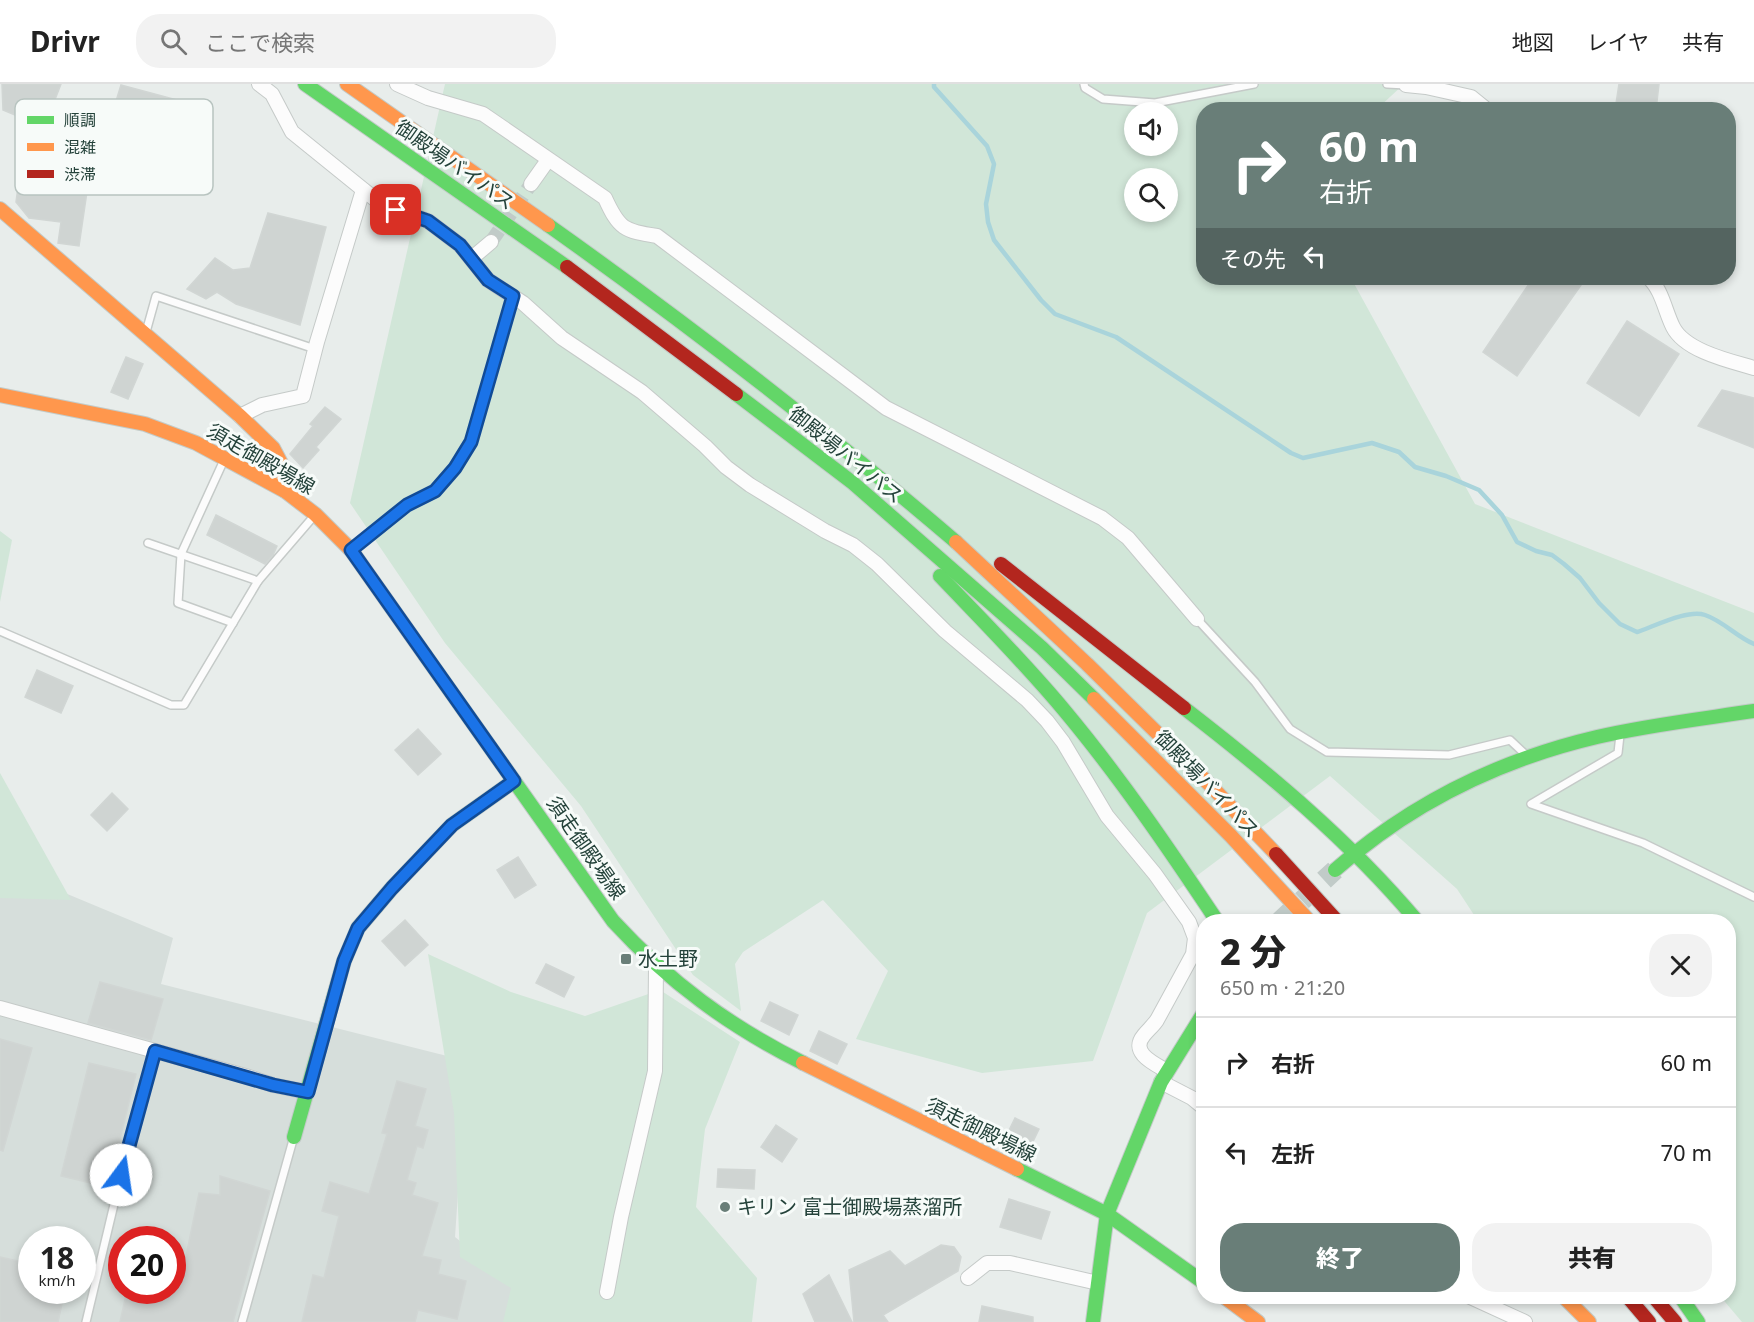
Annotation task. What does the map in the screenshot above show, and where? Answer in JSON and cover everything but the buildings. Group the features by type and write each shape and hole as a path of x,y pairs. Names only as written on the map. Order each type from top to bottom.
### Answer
{"main road":[{"name":"御殿場バイパス","path":"305,84 579,275 853,483 1042,648 1150,753 1302,914"},
{"name":"御殿場バイパス","path":"347,84 590,254 821,430 956,542 1053,630 1248,824 1331,914"},
{"path":"0,209 240,416 273,448 283,467 285,491"},
{"name":"須走御殿場線","path":"0,395 145,424 196,443 285,491 315,514 351,550 613,921 656,966 729,1023 762,1043 1107,1214 1196,1277"},
{"path":"766,416 928,564 1041,683 1114,774 1212,914"},
{"path":"821,430 1048,600 1250,759 1314,813 1354,851 1394,892 1411,914"},
{"path":"1335,870 1354,851 1413,811 1467,782 1528,757 1621,732 1754,711"},
{"path":"294,1137 344,961 358,928 392,888 452,825 514,781"},
{"path":"1093,1322 1107,1214 1164,1076 1196,1025"},
{"path":"1234,1304 1258,1322"},
{"path":"1571,1304 1589,1322"},
{"path":"1634,1304 1649,1322"},
{"path":"1660,1304 1675,1322"},
{"path":"1686,1304 1698,1322"}],"street":[{"path":"259,84 272,94 292,132 363,190 381,204 428,221 460,245 488,280 513,296 562,338 660,407 726,467 750,485 861,551 945,631 1027,700 1047,721 1064,742 1107,816 1155,874 1189,922 1195,938 1193,954 1157,1020 1142,1037 1140,1047 1144,1057 1196,1101"},
{"path":"397,84 428,98 483,114 605,198 614,219 630,232 657,236 886,408 1102,518 1128,538 1197,619"},
{"path":"1406,85 1471,97 1477,102"},
{"path":"531,184 548,160"},
{"path":"240,416 262,405 303,396 363,190"},
{"path":"472,258 491,242"},
{"path":"1655,285 1674,330 1697,350 1754,368"},
{"path":"607,1292 621,1217 655,1071 656,966"},
{"path":"0,1008 273,1085 308,1092"},
{"path":"968,1278 987,1263 1010,1263 1098,1283"},
{"path":"1486,1304 1526,1322"}],"lane":[{"path":"1084,84 1085,88 1103,99 1155,103 1254,84"},
{"path":"1387,84 1406,85"},
{"path":"146,335 156,296 315,349"},
{"path":"351,550 407,505 435,491 455,468 471,442 513,296"},
{"path":"225,458 181,554 178,603 232,623"},
{"path":"0,631 171,705 184,705 258,581 315,514"},
{"path":"148,543 258,581"},
{"path":"1197,619 1255,682 1290,729 1327,752 1449,754 1510,740 1528,757"},
{"path":"1621,732 1618,753 1531,804 1643,843 1754,897"},
{"path":"86,1322 126,1154 155,1051"},
{"path":"242,1322 294,1137"}],"shaded area":[{"path":"0,866 173,938 161,984 467,1061 455,1237 517,1287 509,1322 0,1322"}],"green space":[{"path":"445,84 1404,84 1385,102 1196,102 1196,285 1355,285 1475,504 1754,613 1754,1322 1742,1322 1727,1304 1736,1304 1736,914 1473,914 1457,889 1330,776 1147,913 1093,1061 982,1073 856,1039 888,971 823,900 743,952 735,964 741,1011 693,975 581,806 445,643 350,503"},
{"path":"0,531 12,540 0,602"},
{"path":"0,773 71,900 0,898"},
{"path":"428,954 511,992 585,1016 660,990 740,1042 705,1129 696,1207 757,1278 752,1322 503,1322 511,1288 460,1257 454,1113"}],"waterway":[{"path":"934,84 934,87 987,146 994,164 986,204 988,222 994,240 1041,300 1055,314 1116,337 1291,453 1303,458 1372,443 1399,452 1415,467 1446,476 1479,490 1502,515 1517,542 1536,551 1552,555 1564,564 1580,578 1599,603 1620,624 1637,632 1681,616 1705,615 1754,644"}],"tunnel":[{"path":"491,242 531,184"},
{"path":"1288,914 1335,870"}],"traffic: fast":[{"path":"305,84 567,267"},
{"path":"548,225 756,379 956,542"},
{"path":"736,394 853,483 1042,648 1094,699"},
{"path":"940,576 1034,675 1085,735 1144,814 1212,914"},
{"path":"425,655 613,921 656,964 701,1001 750,1034 803,1063"},
{"path":"1184,708 1306,808 1363,862 1411,914"},
{"path":"1335,870 1364,846 1425,805 1457,787 1525,758 1616,733 1754,711"},
{"path":"294,1137 344,961 358,928 392,888 452,825 514,781"},
{"path":"1093,1322 1107,1214 1161,1082 1196,1025"},
{"path":"1017,1169 1107,1214 1196,1277"},
{"path":"1686,1304 1698,1322"}],"traffic: slow":[{"path":"347,84 548,225"},
{"path":"0,209 240,416 273,448 283,467 285,491"},
{"path":"0,395 145,424 196,443 285,491 315,514 351,550 425,655"},
{"path":"956,542 1087,664 1209,784 1276,854"},
{"path":"1094,699 1231,836 1303,914"},
{"path":"803,1063 1017,1169"},
{"path":"1234,1304 1258,1322"},
{"path":"1571,1304 1589,1322"}],"traffic: jam":[{"path":"567,267 736,394"},
{"path":"1001,564 1184,708"},
{"path":"1276,854 1331,914"},
{"path":"1634,1304 1649,1322"},
{"path":"1660,1304 1675,1322"}],"place":[{"name":"水土野","path":"626,959"},
{"name":"キリン 富士御殿場蒸溜所","path":"725,1207"}],"route":[{"path":"121,1175 155,1051 273,1085 308,1092 344,961 358,928 432,844 452,825 514,781 351,550 407,505 435,491 455,468 471,442 513,296 488,280 460,245 428,221 396,210"}]}
